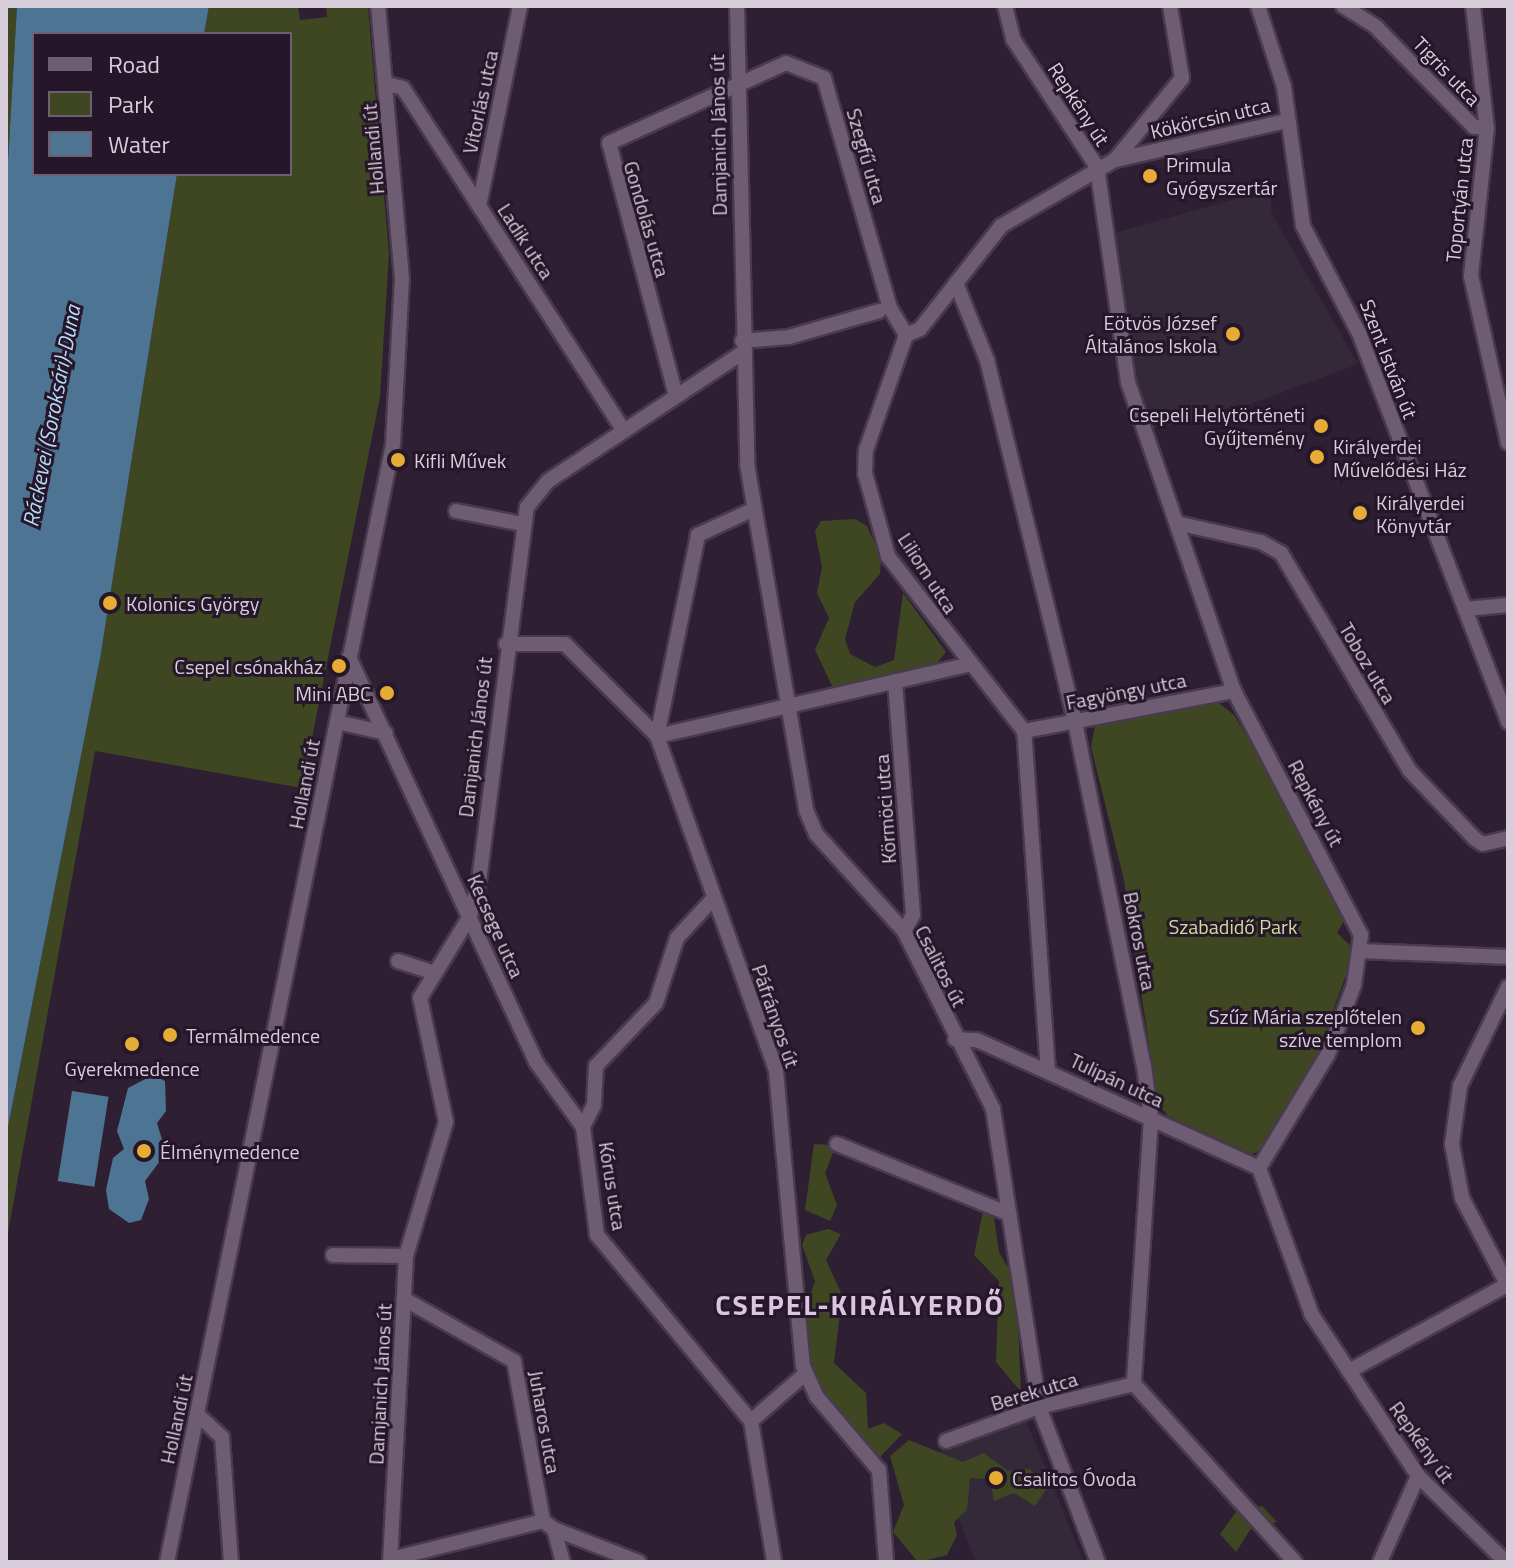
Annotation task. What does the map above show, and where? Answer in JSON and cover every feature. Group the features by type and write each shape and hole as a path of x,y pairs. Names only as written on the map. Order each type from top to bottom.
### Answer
{"street":[{"name":"Hollandi út","path":"167,1562 337,722 400,377 401,238 378,6"},
{"name":"Vitorlás utca","path":"479,206 520,6"},
{"name":"Damjanich János út","path":"390,1560 406,1256 446,1122 420,998 431,972 470,916 522,524 539,488 676,396 742,347 737,6"},
{"name":"Repkény út","path":"1005,6 1013,39 1097,167 1128,382 1181,524 1234,691 1356,920 1360,951 1328,1054 1259,1168 1304,1299 1349,1371 1418,1476 1506,1562"},
{"path":"1115,160 1182,78 1170,6"},
{"name":"Szent István út","path":"1258,6 1286,121 1303,226 1359,333 1508,722"},
{"name":"Tigris utca","path":"1343,6 1376,27 1474,127 1487,128"},
{"name":"Toportyán utca","path":"1473,6 1487,128 1471,276 1508,443"},
{"name":"Szegfű utca","path":"736,86 786,63 824,78 890,308 906,335"},
{"name":"Ladik utca","path":"387,84 403,88 623,430"},
{"name":"Gondolás utca","path":"676,396 609,143 736,86"},
{"name":"Kökörcsin utca","path":"1097,167 1115,160 1286,121"},
{"path":"906,335 920,329 1001,226 1097,167"},
{"name":"Bokros utca","path":"956,283 987,360 1075,722 1151,1118 1134,1384"},
{"path":"742,347 879,311"},
{"name":"Liliom utca","path":"906,335 865,473 888,556 966,665 1024,731"},
{"name":"Csalitos út","path":"742,347 752,510 784,703 810,824 904,931 955,1039 993,1109 1039,1407 1098,1562"},
{"name":"Páfrányos út","path":"752,510 698,535 657,736 711,901 776,1071 805,1374"},
{"path":"456,511 522,524"},
{"name":"Toboz utca","path":"1181,524 1261,542 1281,553 1410,771 1475,839 1483,844 1508,838"},
{"path":"1465,609 1508,605"},
{"path":"506,644 565,644 657,736 784,703 966,665"},
{"name":"Kecsege utca","path":"349,657 536,1062 583,1127"},
{"name":"Körmöci utca","path":"895,681 913,915 904,931"},
{"name":"Fagyöngy utca","path":"1024,731 1234,691"},
{"path":"337,722 386,733"},
{"path":"1024,731 1048,1071"},
{"name":"Kórus utca","path":"711,901 677,938 656,1003 596,1066 594,1105 583,1127 597,1235 751,1421"},
{"path":"1360,951 1508,957"},
{"path":"398,961 431,972"},
{"path":"1349,1371 1508,1286 1462,1198 1452,1144 1460,1086 1508,987"},
{"name":"Tulipán utca","path":"955,1039 977,1040 1259,1168"},
{"path":"837,1144 1009,1214"},
{"path":"333,1255 406,1256"},
{"name":"Juharos utca","path":"404,1299 514,1361 548,1525 563,1562"},
{"path":"774,1562 751,1421 805,1374 879,1470 886,1562"},
{"path":"1134,1384 1295,1562"},
{"name":"Berek utca","path":"946,1441 1039,1407 1134,1384"},
{"path":"197,1414 222,1437 231,1562"},
{"path":"1380,1562 1418,1476"},
{"path":"390,1560 548,1525 639,1562"}],"shaded area":[{"name":"Eötvös József Általános Iskola","path":"1271,189 1271,212 1358,364 1229,412 1150,429 1130,376 1107,235"},
{"name":"Csalitos Óvoda","path":"1025,1418 1084,1562 976,1562 933,1454"}],"green space":[{"path":"6,6 17,6 6,195"},
{"path":"209,6 298,6 300,20 327,17 326,6 368,6 389,254 380,397 302,788 95,751 6,1244 6,1137 100,659 177,176 292,176 292,32 204,32"},
{"path":"855,519 867,526 881,556 880,574 855,602 845,639 850,654 875,667 894,660 903,593 946,652 936,664 833,688 815,650 829,618 817,593 822,567 815,531 821,521"},
{"name":"Szabadidő Park","path":"1215,700 1234,715 1292,810 1303,845 1345,919 1337,933 1355,950 1311,1072 1263,1149 1252,1154 1168,1116 1158,1103 1124,880 1091,747 1096,721"},
{"path":"814,1144 832,1145 833,1153 825,1173 837,1205 830,1221 805,1210"},
{"path":"983,1211 994,1218 999,1252 1016,1281 1021,1392 996,1362 999,1281 974,1255"},
{"path":"828,1229 841,1234 826,1260 842,1295 834,1363 866,1393 868,1429 884,1423 902,1434 880,1457 837,1416 810,1364 805,1311 815,1281 802,1245 806,1235"},
{"path":"909,1440 963,1462 984,1453 1008,1471 1030,1469 1047,1488 1035,1506 1014,1493 994,1501 990,1479 970,1478 967,1510 954,1522 957,1535 947,1555 918,1562 893,1532 904,1505 890,1456"},
{"path":"1262,1506 1277,1522 1252,1527 1236,1552 1220,1534 1236,1512"}],"water":[{"name":"Ráckevei (Soroksári)-Duna","path":"17,6 209,6 204,32 32,32 32,176 177,176 100,659 6,1137 6,195"},
{"name":"Élménymedence","path":"153,1075 165,1081 166,1111 157,1123 166,1153 145,1181 149,1199 141,1220 129,1223 109,1209 106,1190 113,1158 124,1149 117,1131 128,1088"},
{"path":"72,1091 109,1097 94,1187 58,1181"}],"place":[{"name":"Primula Gyógyszertár","path":"1150,176"},
{"name":"Eötvös József Általános Iskola","path":"1233,334"},
{"name":"Csepeli Helytörténeti Gyűjtemény","path":"1321,426"},
{"name":"Királyerdei Művelődési Ház","path":"1317,457"},
{"name":"Kifli Művek","path":"398,460"},
{"name":"Királyerdei Könyvtár","path":"1360,513"},
{"name":"Kolonics György","path":"110,603"},
{"name":"Csepel csónakház","path":"339,666"},
{"name":"Mini ABC","path":"387,693"},
{"name":"Szűz Mária szeplőtelen szíve templom","path":"1418,1028"},
{"name":"Termálmedence","path":"170,1035"},
{"name":"Gyerekmedence","path":"132,1044"},
{"name":"Élménymedence","path":"144,1151"},
{"name":"Csalitos Óvoda","path":"996,1478"}],"district":[{"name":"CSEPEL-KIRÁLYERDŐ","path":"860,1305"}]}
